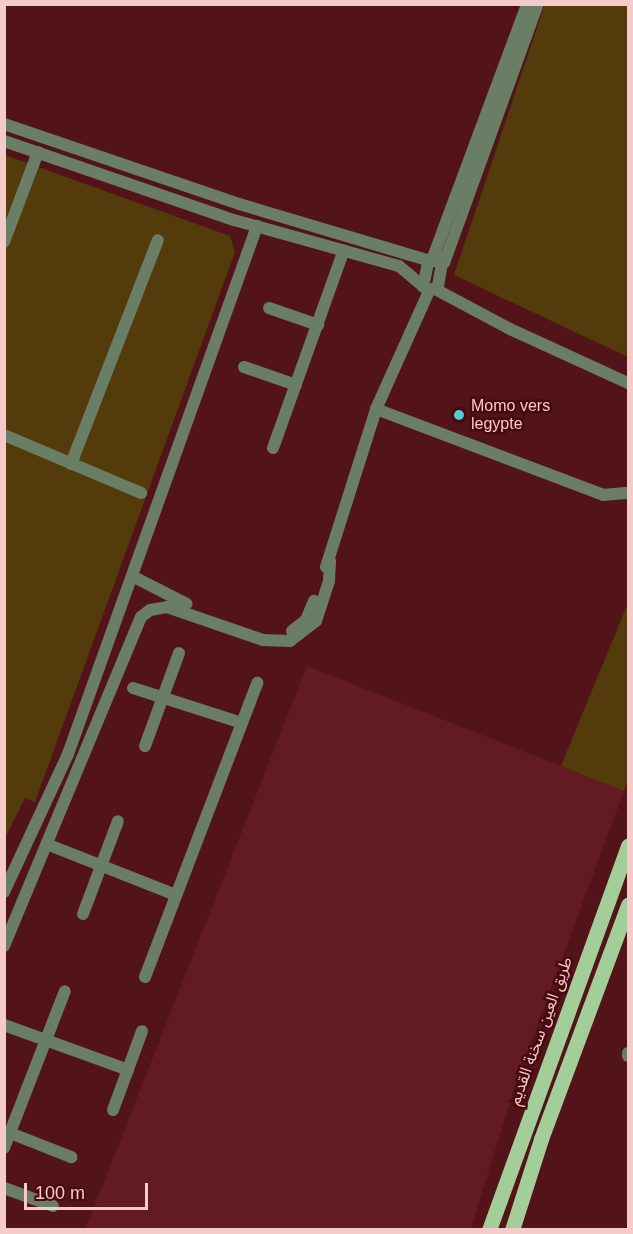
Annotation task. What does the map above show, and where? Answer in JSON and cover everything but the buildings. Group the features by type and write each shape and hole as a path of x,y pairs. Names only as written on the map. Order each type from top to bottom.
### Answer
{"main road":[{"name":"طريق العين سخنة القديم","path":"489,1230 628,845"},
{"path":"512,1230 541,1139 628,905"}],"street":[{"path":"134,577 160,593 264,632 283,634 302,625 310,615 330,561 376,409 429,289 435,261 527,4"},
{"path":"429,289 422,276 435,261 538,4"},
{"path":"4,124 239,204 435,261"},
{"path":"4,141 234,220 399,266 429,289 628,383"},
{"path":"4,242 38,152"},
{"path":"234,220 234,209 239,204"},
{"path":"262,227 274,224 271,213"},
{"path":"4,892 52,794 262,227"},
{"path":"71,464 158,240"},
{"path":"273,448 344,250"},
{"path":"269,308 318,325"},
{"path":"244,367 296,385"},
{"path":"376,409 603,495 628,493"},
{"path":"4,435 141,493"},
{"path":"4,946 49,845 138,621 156,608 173,608 270,642 290,641 316,621 329,581 330,561"},
{"path":"156,608 160,593"},
{"path":"145,746 179,653"},
{"path":"145,977 257,683"},
{"path":"133,688 242,723"},
{"path":"83,914 118,821"},
{"path":"49,845 176,895"},
{"path":"4,1148 65,991"},
{"path":"4,1025 128,1070"},
{"path":"114,1110 142,1030"},
{"path":"10,1133 71,1157"},
{"path":"4,1188 53,1206"}],"shaded area":[{"path":"545,4 628,5 628,357 454,275"},
{"path":"5,155 230,236 235,252 35,802 25,798 5,838"},
{"path":"628,603 628,780 624,791 561,766"},
{"path":"307,666 624,791 515,1085 471,1229 85,1230"}],"place":[{"name":"Momo vers legypte","path":"459,415"}]}
